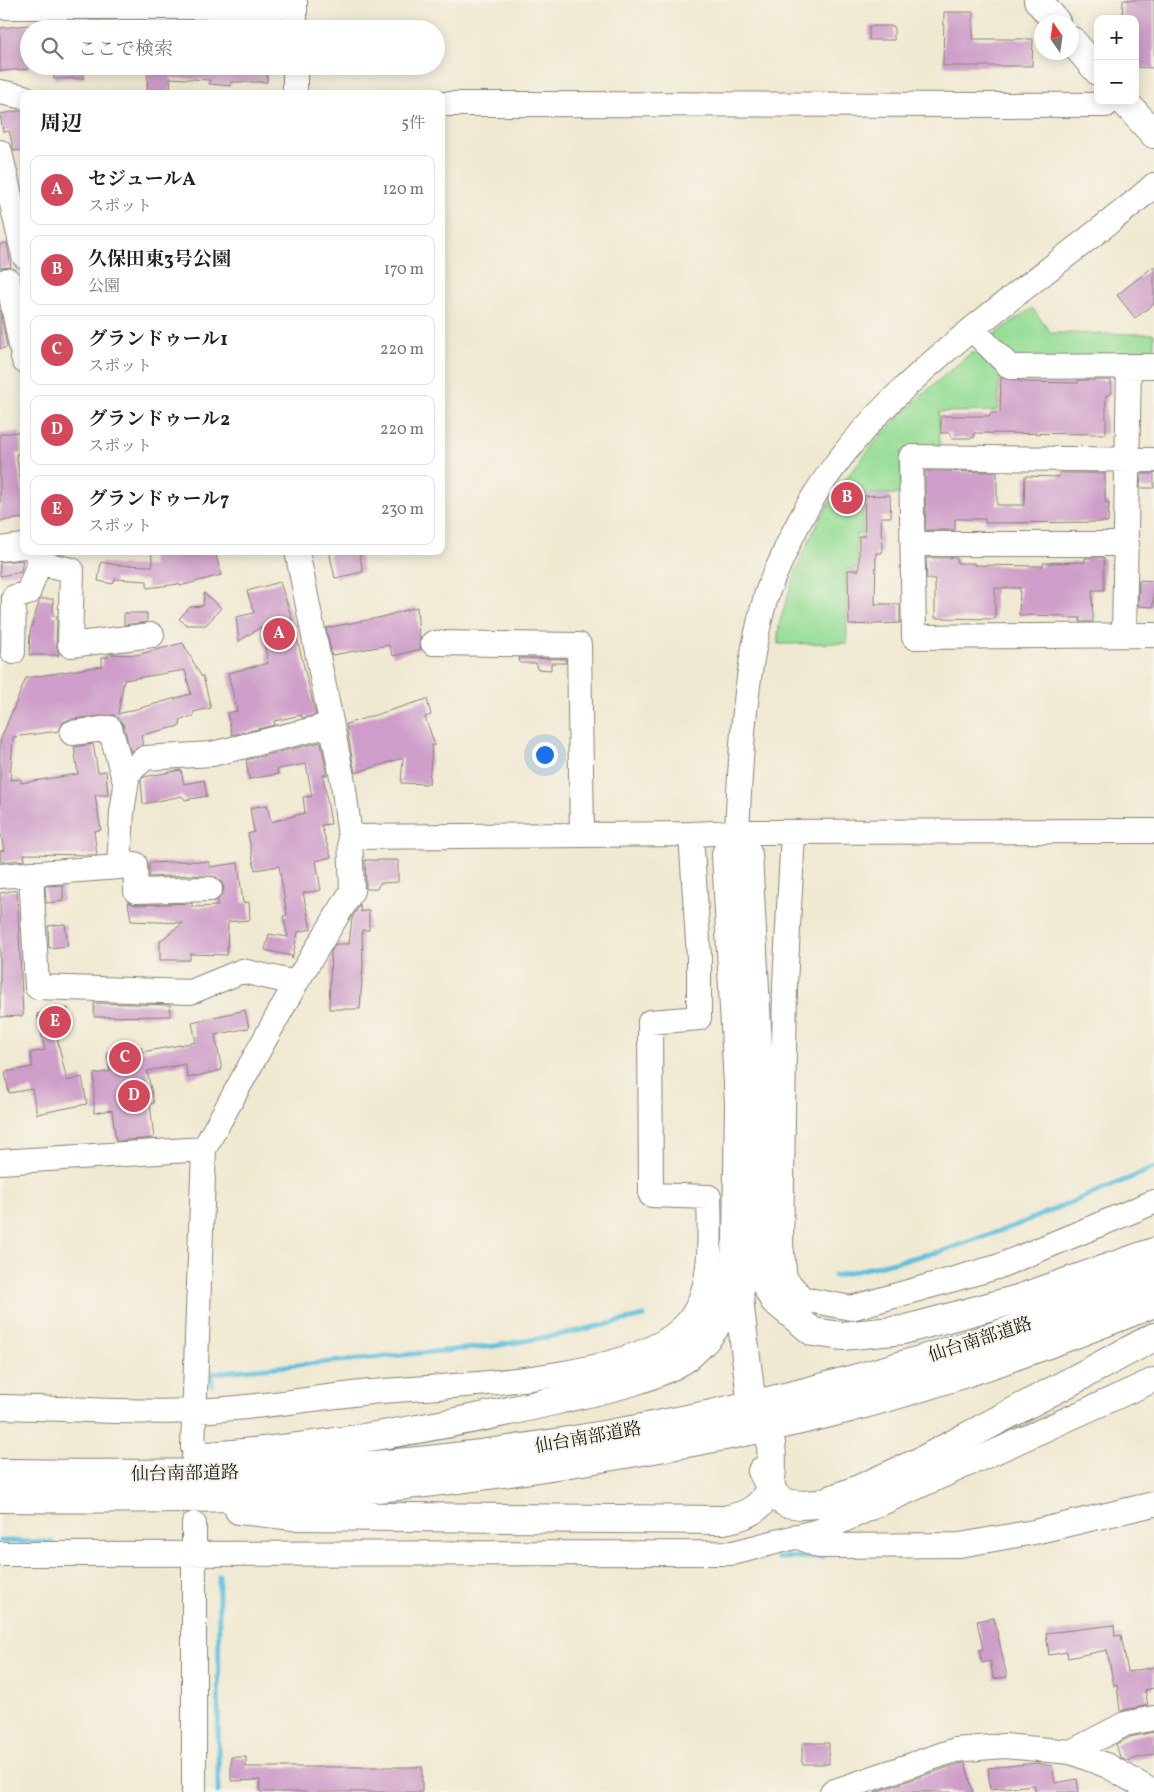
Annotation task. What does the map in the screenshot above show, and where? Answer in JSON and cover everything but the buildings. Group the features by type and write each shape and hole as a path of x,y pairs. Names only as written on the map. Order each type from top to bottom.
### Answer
{"main road":[{"path":"1038,0 1050,15"},
{"path":"1079,49 1094,66"},
{"path":"1128,105 1154,134"},
{"path":"737,832 726,854 747,1240 740,1308 757,1390"},
{"path":"747,1240 774,1300 813,1332 842,1336 903,1330 989,1307 1045,1290 1154,1252"},
{"path":"0,1469 228,1454 311,1445 415,1429 609,1388 658,1372 684,1359 707,1338 722,1314 747,1240"},
{"name":"仙台南部道路","path":"0,1473 148,1475 296,1470 437,1459 536,1446 632,1430 797,1392 935,1354 1044,1318 1154,1275"},
{"name":"仙台南部道路","path":"0,1498 143,1500 354,1491 543,1468 727,1437 845,1409 940,1382 1019,1355 1154,1303"},
{"path":"764,1445 762,1471 776,1497 786,1503 801,1505 819,1504 859,1489 922,1461 1154,1337"},
{"path":"143,1500 294,1516 685,1522 741,1517 758,1507 770,1488"}],"street":[{"path":"0,7 72,3 238,3 295,12"},
{"path":"295,75 295,90"},
{"path":"0,92 20,96"},
{"path":"445,104 1094,105"},
{"path":"0,152 20,239"},
{"path":"737,832 742,731 751,661 768,592 797,522 840,455 898,392 972,329 1154,185"},
{"path":"11,277 20,323"},
{"path":"972,329 1010,366 1154,366"},
{"path":"1124,636 1129,366"},
{"path":"1154,460 911,457 914,637 1154,636"},
{"path":"913,544 1127,544"},
{"path":"0,549 20,552"},
{"path":"13,652 14,597 28,593 33,555"},
{"path":"35,555 72,570 70,645 152,635"},
{"path":"193,1447 204,1149 296,983 352,891 350,837 343,782 298,555"},
{"path":"433,643 579,645 582,834"},
{"path":"118,867 128,773 145,758 212,754 331,725"},
{"path":"72,734 110,728 126,786"},
{"path":"350,837 737,832 1154,831"},
{"path":"793,833 785,984 782,1245 785,1279 803,1299 851,1308 997,1267 1154,1202"},
{"path":"0,1407 193,1411 492,1382 579,1370 630,1356 664,1343 685,1325 706,1288 709,1197 651,1195 650,1022 699,1018 699,957 692,834"},
{"path":"0,876 135,864 136,891 210,889"},
{"path":"31,873 38,986 191,992 242,971 296,983"},
{"path":"0,1162 204,1149"},
{"path":"0,1554 733,1553 822,1530 1154,1380"},
{"path":"797,1536 819,1546 960,1546 1034,1532 1154,1504"},
{"path":"194,1524 194,1792"},
{"path":"1071,1752 1125,1724 1154,1718"},
{"path":"832,1792 955,1750 1004,1746 1071,1752 1108,1766 1153,1792"}],"green space":[{"path":"141,16 141,20 90,20 90,17"},
{"path":"1032,308 1051,333 1154,334 1154,359 1012,360 993,345 995,334"},
{"path":"971,353 984,353 1000,371 998,411 939,412 940,451 901,452 901,494 862,494 863,534 856,534 857,568 846,569 847,643 778,644 781,617 803,553 820,519 840,487 862,458 913,403"}],"waterway":[{"path":"834,1276 942,1251 1014,1226 1154,1168"},
{"path":"212,1385 213,1373 495,1346 563,1334 644,1316"},
{"path":"0,1541 52,1542"},
{"path":"778,1558 822,1557"},
{"path":"218,1792 219,1576"}],"place":[{"name":"久保田東3号公園","path":"847,498"},
{"name":"セジュールA","path":"279,634"},
{"name":"グランドゥール7","path":"55,1022"},
{"name":"グランドゥール1","path":"125,1058"},
{"name":"グランドゥール2","path":"134,1096"}]}
